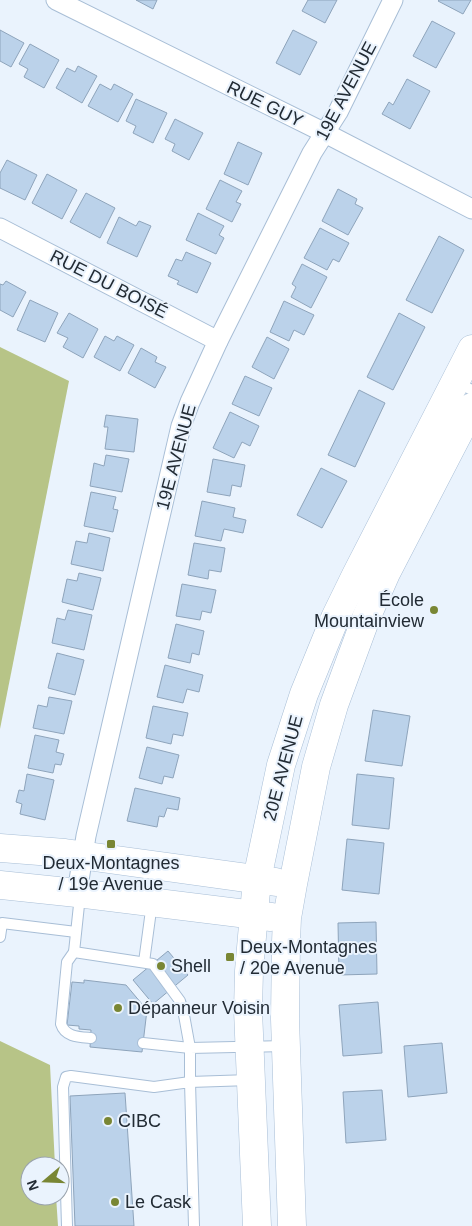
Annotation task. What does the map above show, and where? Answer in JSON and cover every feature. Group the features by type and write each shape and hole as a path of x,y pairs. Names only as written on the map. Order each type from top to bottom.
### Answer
{"street":[{"name":"19E AVENUE","path":"77,892 86,836 181,426 218,341 312,153 338,112 393,0"},
{"name":"RUE GUY","path":"66,2 472,209"},
{"name":"RUE DU BOISÉ","path":"0,228 218,341"},
{"name":"20E AVENUE","path":"257,1226 248,986 257,879 275,792 288,740 325,641 356,575 463,386 472,349"},
{"name":"20E AVENUE","path":"292,1226 284,993 287,918 292,884 316,767 334,705 357,641 386,573 472,407"},
{"path":"0,848 83,856 292,884"},
{"path":"0,885 77,892 287,918"}],"lane":[{"path":"77,892 79,905 74,952 66,962 61,1024 66,1032 72,1036 90,1038"},
{"path":"144,962 152,902"},
{"path":"0,937 2,923 76,932"},
{"path":"74,952 153,964 180,1001 190,1048 194,1226"},
{"path":"143,1043 190,1048 285,1046"},
{"path":"66,1226 63,1081 66,1077 154,1087 190,1082 252,1080"}],"green space":[{"path":"0,347 69,381 0,729"},
{"path":"0,1041 50,1065 55,1156 20,1156 20,1206 57,1206 58,1226 0,1226"}],"building":[{"path":"136,0 157,0 153,9"},
{"path":"308,0 337,0 325,23 302,11"},
{"path":"439,0 471,0 463,14"},
{"path":"432,21 455,33 436,68 413,56"},
{"path":"0,30 24,43 11,67 0,61"},
{"path":"293,30 317,42 300,75 276,63"},
{"path":"30,44 59,60 44,88 24,77 28,69 19,64"},
{"path":"78,66 97,76 82,103 56,88 67,68 75,72"},
{"path":"407,79 430,91 410,129 382,114 389,102 393,105"},
{"path":"100,84 111,90 114,84 133,94 118,122 88,106"},
{"path":"136,99 167,113 153,143 133,133 136,126 126,121"},
{"path":"175,119 203,133 189,160 172,151 175,144 165,139"},
{"path":"238,142 262,153 248,185 224,174"},
{"path":"7,160 37,175 25,200 0,188 0,173"},
{"path":"47,174 77,190 62,219 32,203"},
{"path":"220,180 242,191 236,202 241,204 232,222 206,209"},
{"path":"338,189 357,199 355,204 363,208 348,235 322,221"},
{"path":"86,193 115,208 100,238 70,222"},
{"path":"198,213 224,226 219,235 224,238 216,254 186,240"},
{"path":"119,217 136,226 139,221 151,226 137,257 107,243"},
{"path":"320,228 349,243 339,262 333,259 327,270 304,258"},
{"path":"439,236 464,250 432,313 406,300"},
{"path":"186,252 211,263 197,293 177,284 179,281 168,276 176,259 182,261"},
{"path":"302,264 327,277 311,308 291,297 296,287 292,284"},
{"path":"6,281 26,292 13,317 0,310 0,284 3,285"},
{"path":"30,300 58,313 45,342 17,330"},
{"path":"284,301 314,315 304,335 294,330 289,341 270,332"},
{"path":"69,313 98,329 83,358 63,347 68,338 57,333"},
{"path":"399,313 425,327 393,390 367,377"},
{"path":"105,336 114,341 117,336 134,345 120,371 94,357"},
{"path":"267,337 289,349 274,379 252,367"},
{"path":"141,348 157,357 155,362 166,367 155,388 128,373"},
{"path":"245,376 272,388 259,416 232,404"},
{"path":"359,390 385,403 355,467 328,455"},
{"path":"230,412 259,426 250,446 242,442 234,458 213,448"},
{"path":"106,415 138,419 134,452 105,449 108,427 104,427"},
{"path":"106,455 129,459 122,492 90,486 94,463 104,466"},
{"path":"213,459 245,465 241,487 232,485 230,496 207,492"},
{"path":"321,468 347,481 322,528 297,515"},
{"path":"91,492 116,497 113,509 118,510 113,532 84,526"},
{"path":"202,501 235,508 233,517 246,520 243,533 224,529 221,541 195,536"},
{"path":"89,533 110,538 103,571 71,564 76,541 87,543"},
{"path":"194,543 225,548 221,572 209,570 208,579 188,575"},
{"path":"79,573 101,578 93,610 62,602 67,579 77,581"},
{"path":"182,584 216,590 211,613 202,611 200,620 176,616"},
{"path":"68,610 92,615 84,650 52,643 57,618 65,620"},
{"path":"176,624 204,631 199,655 192,653 190,663 168,658"},
{"path":"57,653 84,660 75,695 48,688"},
{"path":"165,665 203,675 199,692 187,689 183,703 157,697"},
{"path":"49,697 72,701 64,734 33,728 38,705 47,707"},
{"path":"153,706 188,713 183,736 173,734 171,744 146,738"},
{"path":"373,710 410,716 402,766 365,761"},
{"path":"35,735 59,740 56,752 64,754 61,765 55,764 53,773 28,768"},
{"path":"147,747 179,755 173,778 164,776 162,784 139,778"},
{"path":"27,774 54,780 45,820 20,814 22,804 16,802 19,790 24,791"},
{"path":"357,774 394,778 389,829 352,825"},
{"path":"135,788 180,798 178,810 167,808 164,817 159,816 157,827 127,821"},
{"path":"347,839 384,843 379,894 342,890"},
{"path":"376,922 377,974 339,975 338,923"},
{"path":"168,951 188,975 153,1004 133,980"},
{"path":"84,980 126,985 147,1010 142,1052 90,1047 91,1030 67,1025 72,982 84,983"},
{"path":"378,1002 382,1053 343,1056 339,1005"},
{"path":"442,1043 447,1093 408,1097 404,1046"},
{"path":"382,1090 386,1140 346,1143 343,1092"},
{"path":"125,1093 134,1226 75,1226 70,1096"}],"place":[{"name":"École Mountainview","path":"434,610"},
{"name":"Deux-Montagnes / 19e Avenue","path":"111,844"},
{"name":"Deux-Montagnes / 20e Avenue","path":"230,957"},
{"name":"Shell","path":"161,966"},
{"name":"Dépanneur Voisin","path":"118,1008"},
{"name":"CIBC","path":"108,1121"},
{"name":"Le Cask","path":"115,1202"}]}
